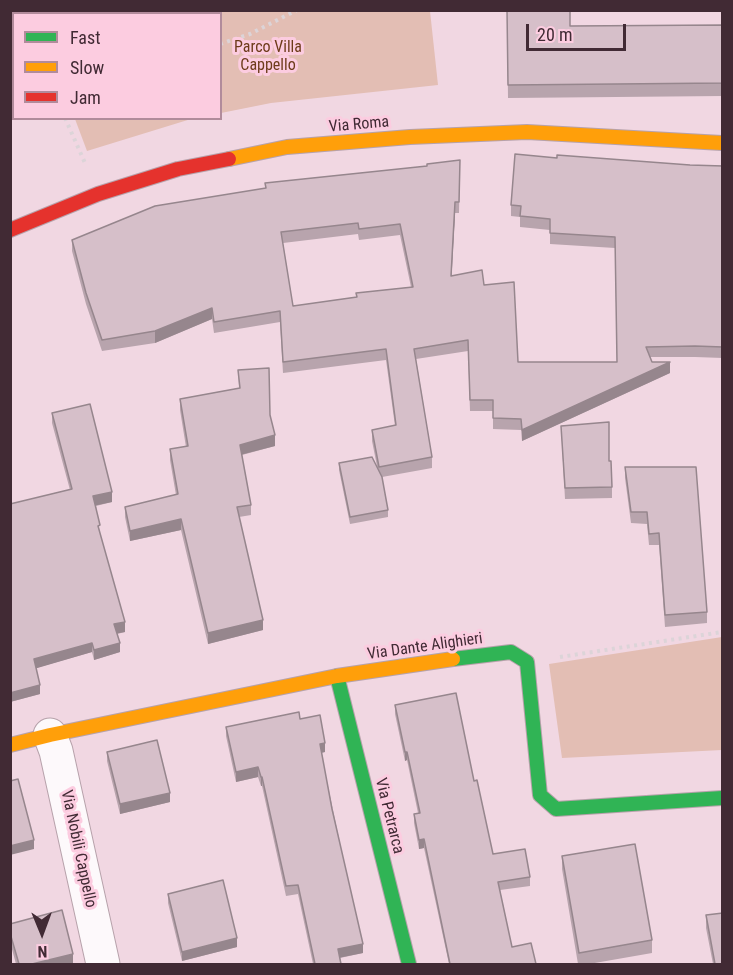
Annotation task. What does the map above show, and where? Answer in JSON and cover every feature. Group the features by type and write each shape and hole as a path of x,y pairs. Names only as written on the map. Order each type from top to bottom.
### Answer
{"street":[{"name":"Via Roma","path":"10,230 98,194 178,169 287,147 410,137 527,132 723,143"},
{"name":"Via Dante Alighieri","path":"10,745 337,676 511,652 526,662"},
{"path":"526,662 540,795 556,809 723,798"},
{"name":"Via Petrarca","path":"337,676 409,964"},
{"name":"Via Nobili Cappello","path":"50,735 56,751 103,964"}],"path":[{"path":"222,43 250,34 297,10"},
{"path":"66,120 98,194"},
{"path":"526,662 723,632"}],"green space":[{"name":"Parco Villa Cappello","path":"430,11 438,85 271,103 222,113 222,12 31,12"},
{"path":"76,120 188,120 87,151"},
{"path":"722,637 722,750 562,758 549,664"}],"building":[{"path":"507,10 570,10 570,26 723,25 723,83 508,85"},
{"path":"515,154 723,166 723,347 646,347 652,362 670,362 522,430 521,419 493,418 493,400 470,400 468,340 414,349 432,457 379,467 372,430 396,425 386,349 283,362 280,311 214,322 212,308 155,331 102,340 86,293 72,240 155,206 266,188 265,183 427,166 427,164 460,160 459,202 455,202 451,276 482,270 484,285 514,282 518,362 617,362 615,237 550,233 550,219 520,216 521,206 511,205","holes":["358,223 359,229 400,224 413,287 356,293 357,297 293,306 281,232"]},
{"path":"269,368 270,415 275,435 240,445 251,505 237,507 263,620 208,633 181,519 130,531 125,507 178,494 170,449 188,446 180,399 240,388 238,370"},
{"path":"90,404 112,492 93,496 100,525 98,526 125,622 114,624 120,643 94,650 92,643 34,659 40,685 10,693 10,504 72,489 52,413"},
{"path":"609,422 612,487 565,488 561,426"},
{"path":"372,457 382,477 388,510 350,517 339,463"},
{"path":"625,467 696,467 707,612 665,615 659,533 649,534 647,512 631,512"},
{"path":"456,693 474,781 477,780 493,854 525,849 530,877 498,882 512,947 531,943 536,964 450,964 424,839 419,840 414,814 420,813 395,705"},
{"path":"299,712 300,719 320,715 325,743 320,744 332,809 363,944 338,949 341,964 315,964 298,885 286,886 262,777 258,767 236,772 226,727"},
{"path":"157,740 170,793 120,804 107,752"},
{"path":"18,779 34,840 10,846 10,781"},
{"path":"635,844 652,940 579,953 562,856"},
{"path":"223,880 237,938 182,952 168,894"},
{"path":"62,910 73,954 32,964 19,964 10,933 10,924"},
{"path":"723,913 723,964 715,964 706,915"}],"traffic: fast":[{"path":"453,659 511,652 527,662 540,795 556,809 722,798"},
{"path":"337,676 409,964"}],"traffic: slow":[{"path":"229,159 287,147 410,137 527,132 722,143"},
{"path":"10,745 337,676 453,659"}],"traffic: jam":[{"path":"10,230 98,194 178,169 229,159"}]}
